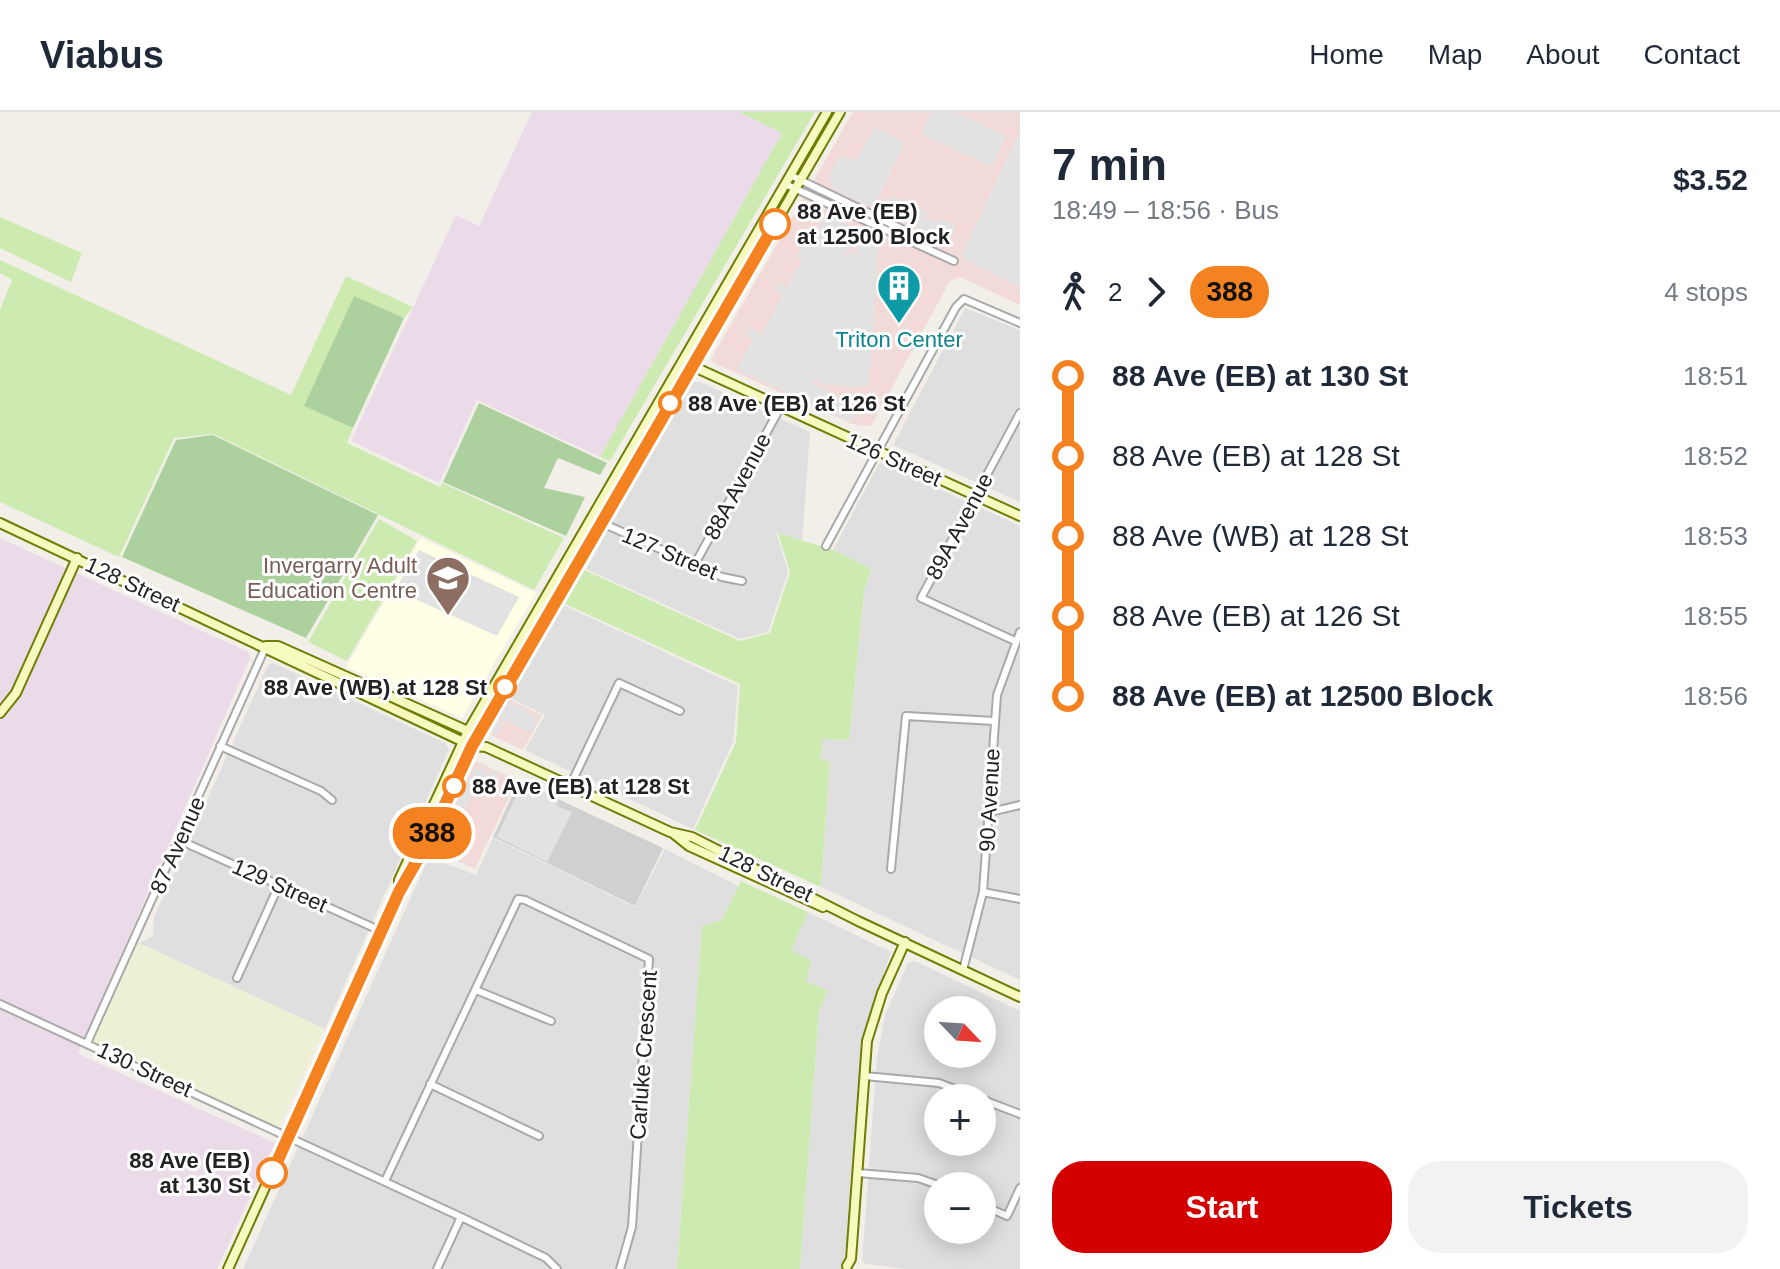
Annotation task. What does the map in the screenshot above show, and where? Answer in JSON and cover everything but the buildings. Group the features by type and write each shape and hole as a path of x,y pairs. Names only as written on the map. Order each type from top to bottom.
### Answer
{"main road":[{"path":"399,892 399,880 468,731 827,112"},
{"path":"228,1269 399,892 428,841 472,746 840,112"},
{"name":"126 Street","path":"682,361 1020,516"},
{"name":"128 Street","path":"0,523 266,646 274,654 472,746 486,747 670,832 733,867 905,942 1020,997"},
{"path":"0,713 16,693 77,558"},
{"name":"128 Street","path":"266,646 278,646 478,736"},
{"path":"478,736 486,747"},
{"path":"850,1266 867,1041 877,1005 905,942"}],"street":[{"path":"788,179 908,232 923,246 954,261"},
{"path":"826,546 956,307 964,299 1020,323"},
{"name":"88A Avenue","path":"695,564 780,408"},
{"name":"89A Avenue","path":"1015,641 921,598 1020,413"},
{"name":"127 Street","path":"600,522 742,581"},
{"name":"90 Avenue","path":"963,970 983,892 997,695 1020,632"},
{"name":"87 Avenue","path":"87,1043 266,646"},
{"path":"570,786 619,683 680,711"},
{"path":"891,869 906,716 900,707"},
{"path":"906,716 994,721"},
{"path":"220,746 321,791 332,800"},
{"path":"990,812 1020,805"},
{"name":"129 Street","path":"179,840 381,931"},
{"path":"237,978 279,885"},
{"path":"983,892 1020,899"},
{"name":"Carluke Crescent","path":"385,1181 518,899 649,959 632,1227 620,1269"},
{"path":"476,990 551,1021"},
{"name":"130 Street","path":"0,1004 461,1217 546,1258 557,1269"},
{"path":"865,1076 939,1083 1020,1114"},
{"path":"430,1084 539,1136"},
{"path":"858,1173 924,1180"},
{"path":"996,1211 1007,1216 1020,1188"},
{"path":"437,1269 461,1217"}],"shaded area":[{"path":"532,112 739,112 782,133 600,457 477,400 439,483 351,441 456,215 479,226"},
{"path":"853,112 1020,112 1020,305 960,277 950,281 871,426 852,424 711,359"},
{"path":"931,112 955,112 1006,136 992,167 921,134"},
{"path":"875,127 905,142 873,208 831,188 833,183 827,181 839,157 856,160"},
{"path":"1020,131 1020,287 965,260 962,254"},
{"path":"892,196 927,212 925,218 937,223 939,218 956,226 950,238 947,236 945,240 882,211"},
{"path":"827,215 859,231 846,255 847,259 849,253 858,254 857,241 862,241 862,235 874,236 874,243 879,243 869,384 863,387 820,384 819,381 811,383 861,406 857,419 853,418 850,422 737,369 753,340 745,334 748,327 762,334 783,295 775,289 778,283 787,288 802,260 797,257 807,239 804,236 810,226 816,229"},
{"path":"965,308 1020,330 1020,502 893,445"},
{"path":"692,382 700,382 810,432 802,542 776,532 788,572 768,632 740,639 586,569"},
{"path":"880,462 1020,526 1020,980 821,887 830,762 820,760 822,738 849,740 864,591 871,569 833,550"},
{"path":"0,538 248,652 250,658 78,1054 275,1143 217,1269 0,1269"},
{"name":"Invergarry Adult Education Centre","path":"421,538 536,593 462,718 346,667"},
{"path":"419,550 519,597 497,636 395,590"},
{"path":"563,605 738,686 733,742 693,829 525,750 545,715 510,698"},
{"path":"273,663 445,743 449,749 325,1029 139,943 153,936 154,917 268,665"},
{"path":"508,699 542,715 523,750 491,735"},
{"path":"509,701 538,718 531,733 504,720 498,734 492,731"},
{"path":"476,761 517,780 475,869 433,850"},
{"path":"482,766 486,768 484,773 489,775 491,770 499,774 494,784 479,779 448,847 440,843 474,768 479,770"},
{"path":"519,781 663,848 635,906 493,837"},
{"path":"534,787 559,798 556,806 572,812 547,862 497,837 519,790 530,795"},
{"path":"493,838 635,907 665,849 738,886 722,920 702,927 677,1269 243,1269 429,857 476,875"},
{"path":"808,912 891,952 861,1040 845,1253 841,1269 800,1269 819,1011 828,991 806,981 791,950"},
{"path":"136,942 325,1029 279,1126 271,1126 95,1044 93,1038"},
{"path":"915,961 988,996 924,996 924,1068 996,1068 996,1000 1020,1011 1020,1269 907,1269 862,1261 877,1057 885,1015 908,963"}],"green space":[{"path":"739,112 815,112 610,461 600,457 782,133"},
{"path":"0,217 82,253 71,282 0,248"},
{"path":"0,260 291,395 346,276 413,307 404,318 354,297 305,406 353,428 347,443 440,487 442,483 564,538 534,590 214,434 174,438 119,557 0,502 0,310 12,280 0,273"},
{"path":"354,296 404,318 353,428 304,406"},
{"path":"479,403 607,463 600,475 558,458 544,488 585,497 566,536 443,482"},
{"path":"213,435 378,515 306,638 122,557 176,440"},
{"path":"379,519 417,541 347,661 308,642"},
{"path":"778,533 833,550 871,569 864,591 849,740 822,739 821,760 830,761 821,887 695,830 736,742 740,684 563,603 582,569 740,641 770,633 790,572"},
{"path":"741,881 808,912 791,950 811,960 806,981 828,991 819,1011 800,1269 677,1269 702,926 722,920"}],"bus line":[{"name":"388","path":"272,1173 399,892 408,882 472,746 775,224"}],"place":[{"name":"88 Ave (EB) at 12500 Block","path":"775,224"},
{"name":"Triton Center","path":"899,325"},
{"name":"88 Ave (EB) at 126 St","path":"670,403"},
{"name":"Invergarry Adult Education Centre","path":"448,617"},
{"name":"88 Ave (WB) at 128 St","path":"505,687"},
{"name":"88 Ave (EB) at 128 St","path":"454,786"},
{"name":"88 Ave (EB) at 130 St","path":"272,1173"}]}
